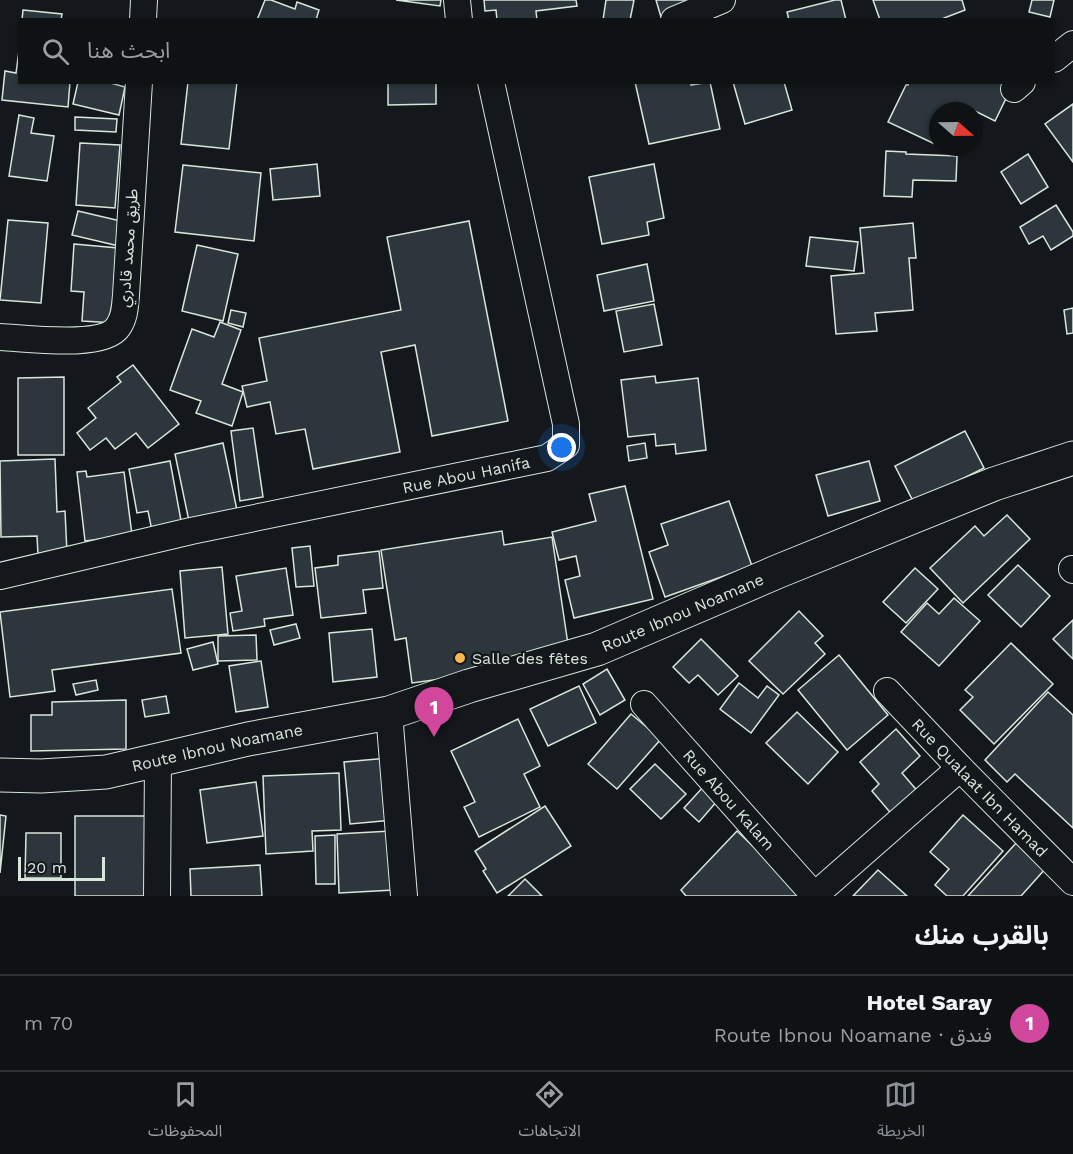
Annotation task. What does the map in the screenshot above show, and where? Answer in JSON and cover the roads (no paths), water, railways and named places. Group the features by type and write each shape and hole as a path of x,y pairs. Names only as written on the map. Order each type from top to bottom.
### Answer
{"street":[{"path":"143,18 144,0"},
{"path":"457,0 459,18"},
{"path":"679,18 722,0"},
{"path":"1055,58 1073,44"},
{"name":"طريق محمد قادري","path":"0,337 91,340 106,336 117,328 125,312 139,84"},
{"name":"Rue Abou Hanifa","path":"0,576 191,531 547,458 566,445 563,412 491,84"},
{"name":"Route Ibnou Noamane","path":"0,775 40,776 106,772 248,739 389,713 469,686 597,649 779,571 994,484 1073,458"},
{"name":"Rue Qualaat Ibn Hamad","path":"887,691 1073,882"},
{"name":"Rue Abou Kalam","path":"645,704 814,896"},
{"path":"389,713 404,896"},
{"path":"157,896 158,760"},
{"path":"814,896 960,768"}],"place":[{"name":"Salle des fêtes","path":"460,658"},
{"name":"Hotel Saray","path":"434,737"}]}
